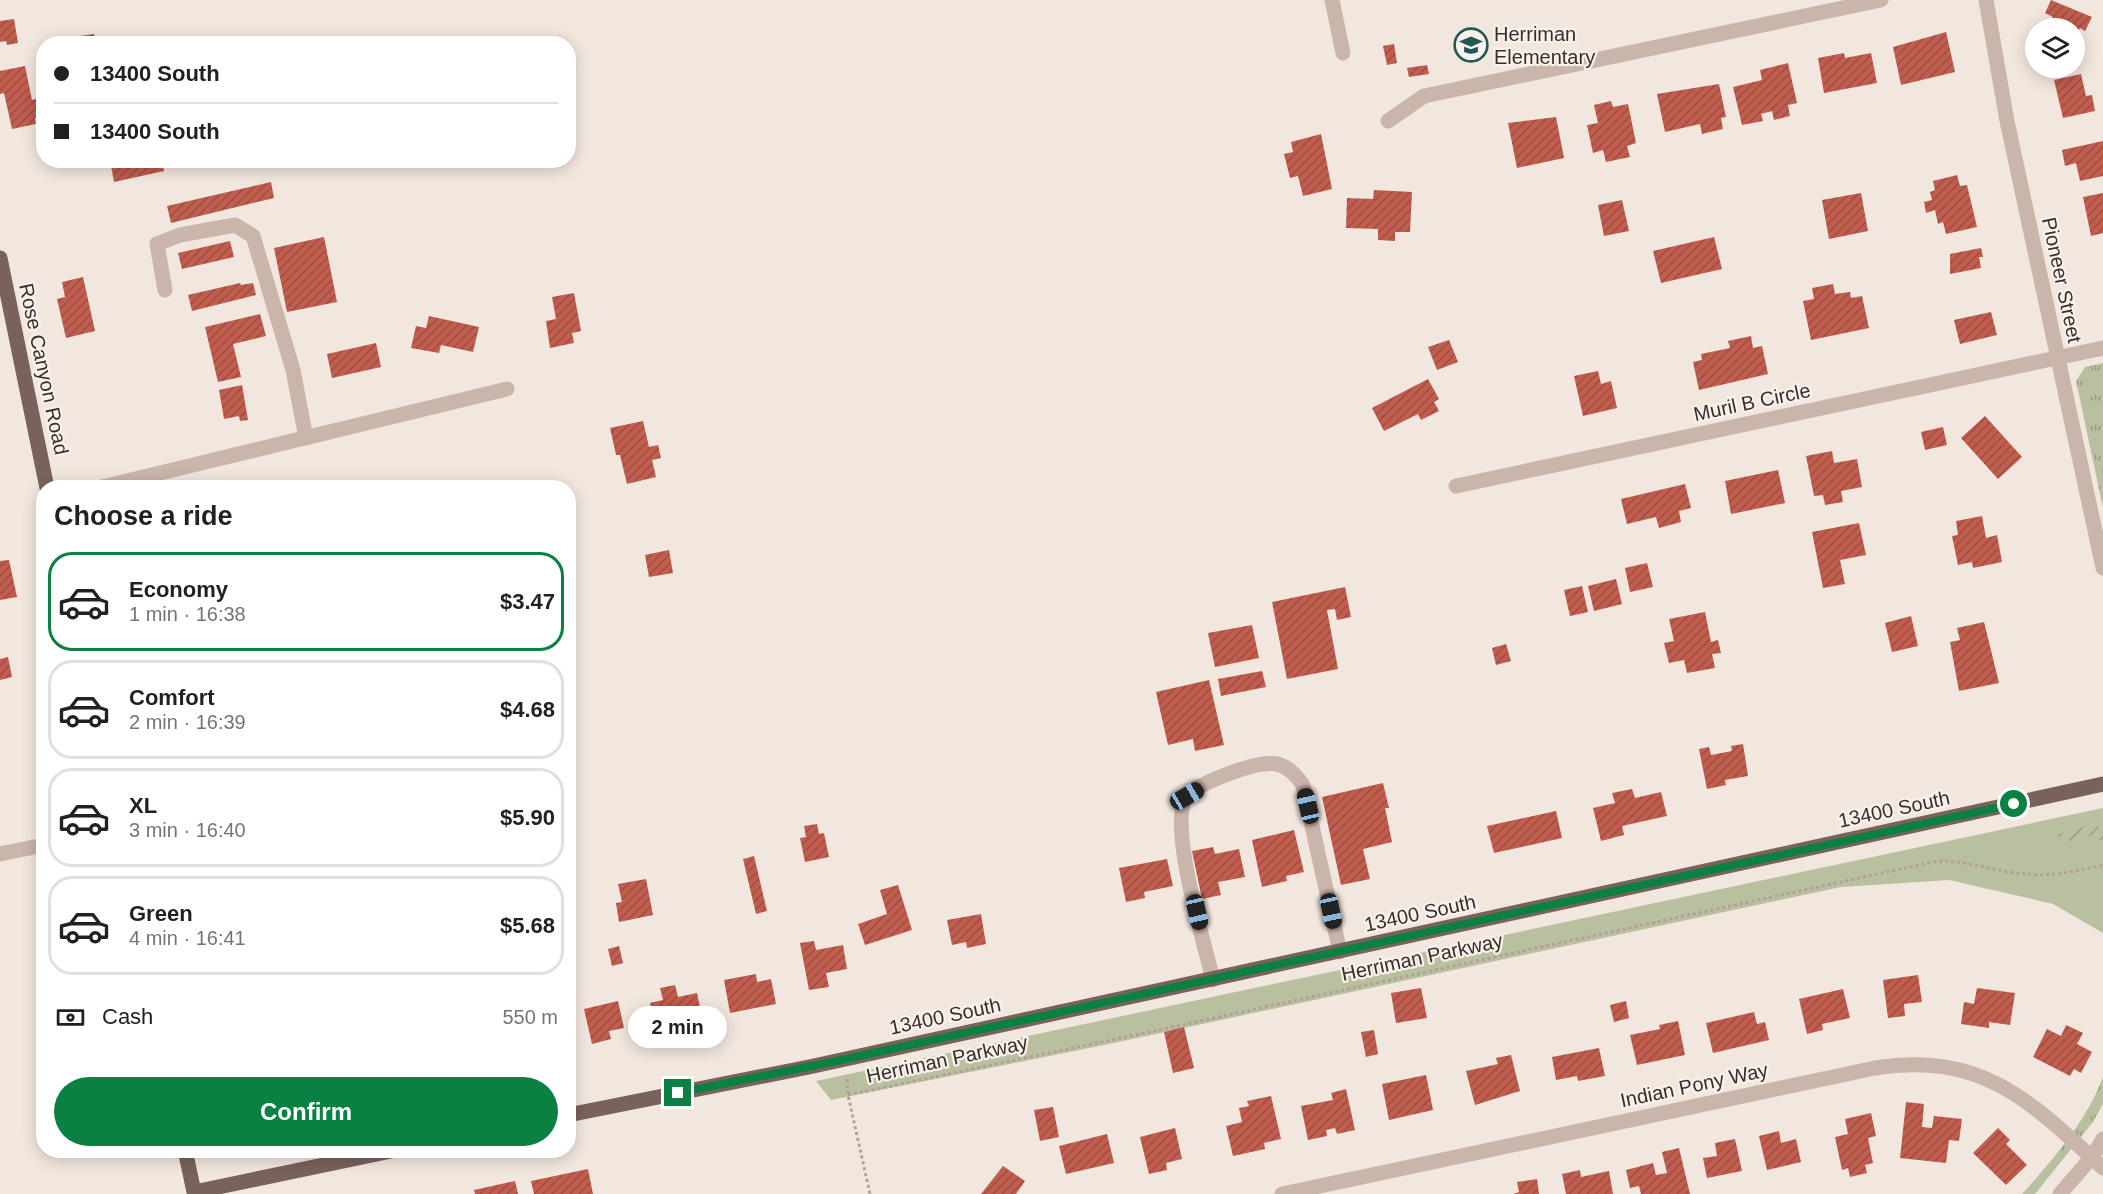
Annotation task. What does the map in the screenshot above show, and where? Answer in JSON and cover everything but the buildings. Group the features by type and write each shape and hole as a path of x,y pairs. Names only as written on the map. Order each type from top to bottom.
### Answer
{"main road":[{"name":"Rose Canyon Road","path":"0,258 45,480"},
{"name":"13400 South","path":"576,1114 1213,980 2103,784"},
{"path":"186,1158 190,1193 358,1158"}],"street":[{"path":"1332,0 1343,53"},
{"path":"1388,121 1424,96 1881,0"},
{"name":"Pioneer Street","path":"1986,0 2007,121 2103,568"},
{"path":"165,290 157,244 180,235 235,225 253,236 293,370 306,438"},
{"name":"Muril B Circle","path":"1456,486 2103,348"},
{"path":"131,480 507,389"},
{"path":"1213,980 1182,845 1180,816 1187,796 1225,774 1268,762 1293,770 1303,784 1340,952"},
{"path":"0,854 36,847"},
{"name":"Indian Pony Way","path":"1282,1194 1875,1068 1911,1064 1966,1071 2002,1085 2034,1106 2097,1162"},
{"path":"2060,1194 2097,1162 2103,1139"}],"path":[{"name":"Herriman Parkway","path":"870,1194 848,1095 1933,862 1953,860 1982,868 2026,875 2067,873 2103,865"},
{"path":"847,1079 848,1095"}],"green space":[{"path":"2103,363 2103,508 2076,381 2085,367"},
{"path":"2103,808 2103,933 2053,904 1949,880 1841,887 1114,1043 831,1100 816,1081"},
{"path":"2094,824 2103,830 2103,842 2091,835 2060,843 2058,834"},
{"path":"2103,1077 2103,1104 2093,1122 2035,1194 2022,1194 2078,1124"}],"place":[{"name":"Herriman Elementary","path":"1471,45"}],"route":[{"path":"678,1093 832,1062 2014,804"}]}
